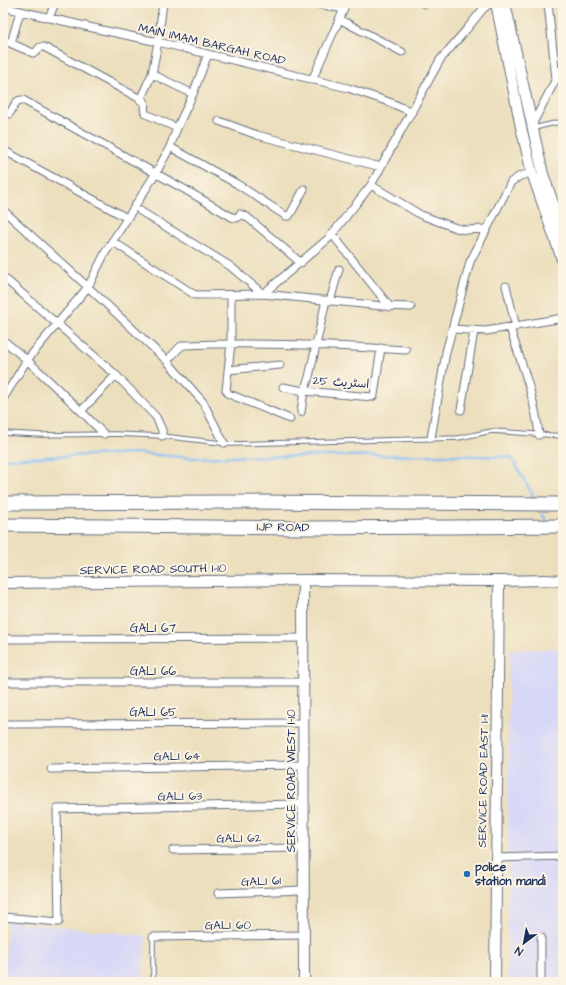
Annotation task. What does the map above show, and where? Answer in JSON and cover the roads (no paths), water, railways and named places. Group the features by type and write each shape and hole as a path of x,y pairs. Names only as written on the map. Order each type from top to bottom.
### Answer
{"highway":[{"name":"IJP ROAD","path":"3,503 230,502 563,504"},
{"name":"IJP ROAD","path":"3,525 313,528 563,526"}],"main road":[{"path":"495,3 532,173 563,262"},
{"path":"505,3 543,174 563,232"},
{"path":"532,173 543,174"},
{"name":"SERVICE ROAD SOUTH I-10","path":"3,583 303,580 563,581"},
{"name":"SERVICE ROAD WEST I-10","path":"303,580 304,982"},
{"name":"SERVICE ROAD EAST I-11","path":"495,982 495,858 499,581"}],"street":[{"path":"49,18 55,3"},
{"path":"140,100 152,74 163,3"},
{"path":"312,80 346,6 313,3"},
{"path":"263,294 301,263 332,234 371,185 440,60 483,9 489,4 495,3"},
{"path":"548,3 556,79"},
{"name":"MAIN IMAM BARGAH ROAD","path":"3,7 158,42 365,93 412,112"},
{"path":"11,43 20,12"},
{"path":"339,19 402,52"},
{"path":"3,40 32,53 36,52 40,46 44,47 145,102 144,111 146,114 177,128"},
{"path":"3,399 27,360 58,325 88,287 112,241 156,173 170,147 193,94 208,54"},
{"path":"532,127 563,67"},
{"path":"152,74 193,94"},
{"path":"3,114 9,114 12,112 17,101 23,100 156,173 232,217 237,218 240,214 247,217 301,263"},
{"path":"219,121 257,135 381,167"},
{"path":"170,147 237,184 286,216 289,216 304,189"},
{"path":"3,150 127,218"},
{"path":"431,438 446,352 470,262 511,182 520,176 532,173"},
{"path":"371,185 420,215 456,228 466,230 486,229"},
{"path":"3,210 167,361 203,402 224,443"},
{"path":"140,211 230,266 263,294"},
{"path":"332,234 390,307"},
{"path":"112,241 194,295 263,294 390,307 411,307"},
{"path":"301,412 304,391 328,301 339,269"},
{"path":"3,277 116,375 156,417 162,430 162,436"},
{"path":"506,286 513,327 538,424 539,434"},
{"path":"231,295 231,343 226,390 229,394 290,419"},
{"path":"452,329 486,331 563,318"},
{"path":"461,410 474,331"},
{"path":"3,340 27,360 104,434"},
{"path":"167,361 180,347 184,345 288,343 316,346 406,350"},
{"name":"اسٹریٹ 25","path":"282,387 304,391 372,397 374,395 381,348"},
{"path":"228,370 280,366"},
{"path":"81,411 116,375"},
{"name":"GALI 67","path":"3,639 303,638"},
{"name":"GALI 66","path":"3,682 303,682"},
{"name":"GALI 65","path":"3,724 304,723"},
{"name":"GALI 64","path":"51,769 303,765"},
{"name":"GALI 63","path":"3,917 59,922 57,809 304,804"},
{"name":"GALI 62","path":"174,850 304,848"},
{"path":"495,858 563,856"},
{"name":"GALI 61","path":"218,893 304,890"},
{"name":"GALI 60","path":"153,937 304,936"},
{"path":"541,937 541,982"}],"lane":[{"path":"532,127 563,121"},
{"path":"3,433 42,435 104,434 162,436 224,443 458,438 492,431 563,436"},
{"path":"153,937 153,982"}],"waterway":[{"path":"3,459 134,453 193,458 442,455 511,457 535,499"},
{"path":"542,514 547,521"}],"place":[{"name":"police station mandi","path":"467,874"}]}
